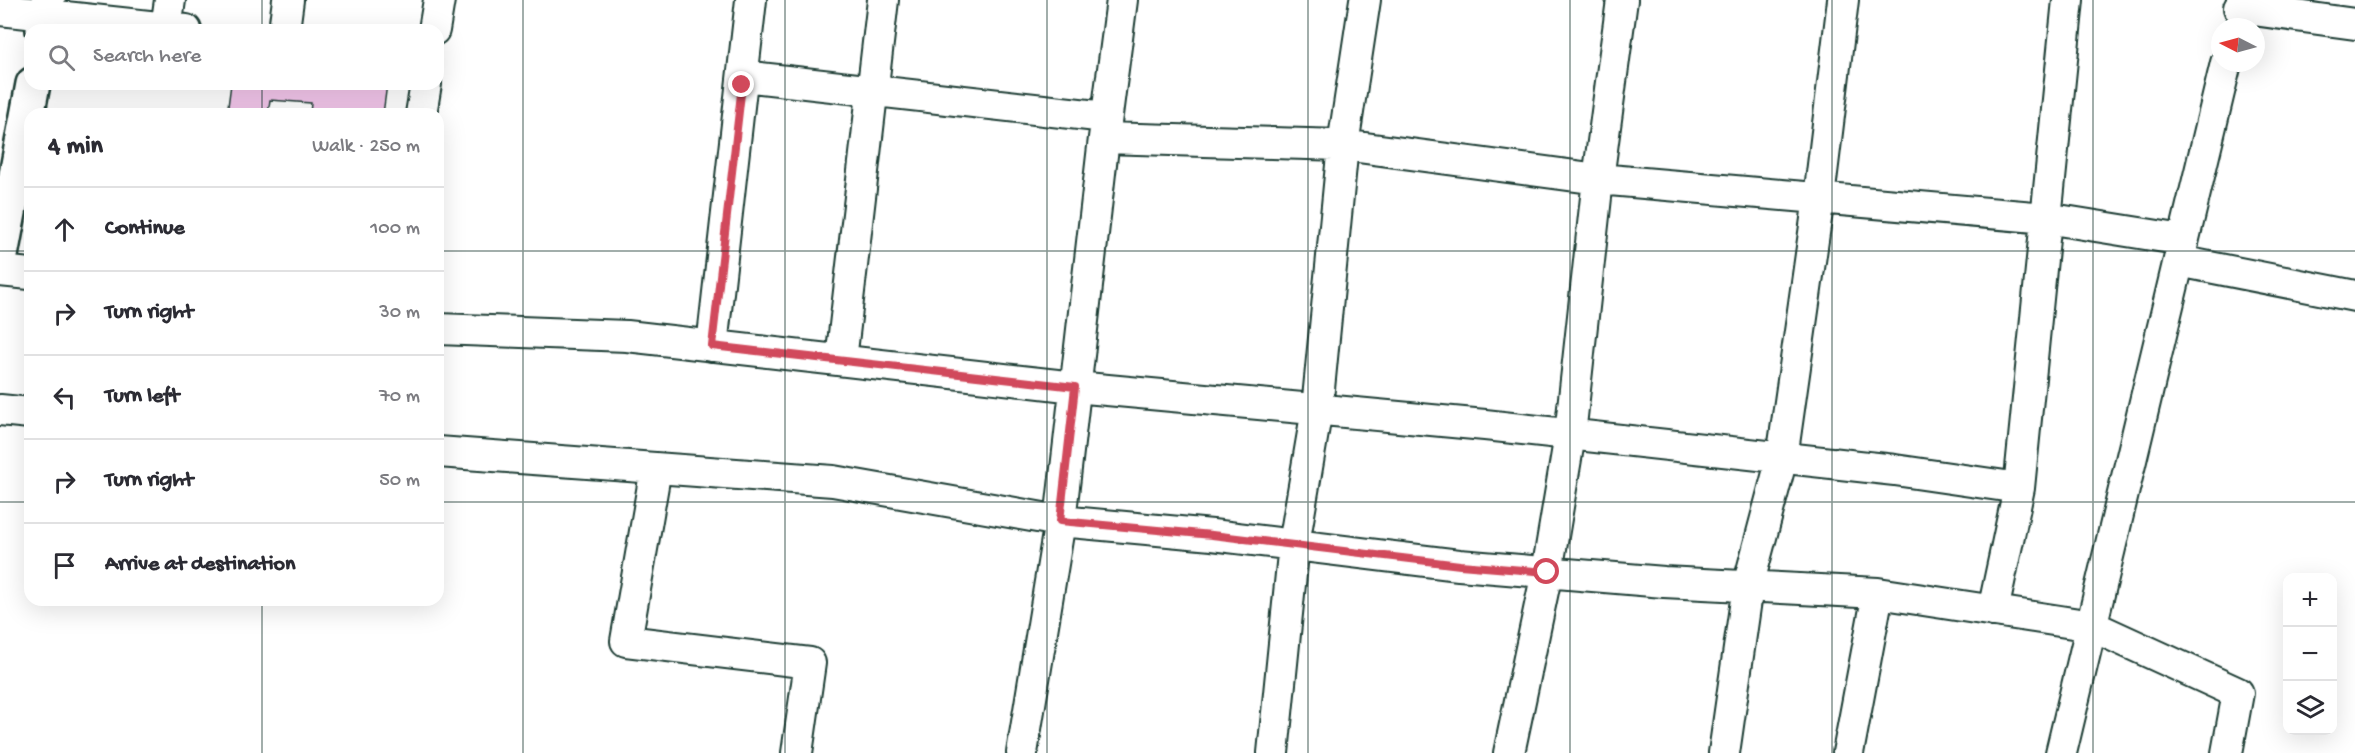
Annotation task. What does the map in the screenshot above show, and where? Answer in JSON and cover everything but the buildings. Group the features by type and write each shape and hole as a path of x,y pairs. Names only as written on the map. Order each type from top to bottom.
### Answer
{"street":[{"path":"285,24 288,0"},
{"path":"435,24 439,0"},
{"path":"712,346 751,0"},
{"path":"841,360 883,0"},
{"path":"1022,753 1060,521 1122,0"},
{"path":"1273,753 1294,544 1317,409 1344,145 1365,0"},
{"path":"1509,753 1547,572 1570,435 1598,179 1622,0"},
{"path":"1724,753 1748,586 1782,458 1819,198 1843,0"},
{"path":"1993,611 2019,488 2068,0"},
{"path":"0,10 45,15 174,19"},
{"path":"2238,12 2355,24"},
{"path":"2061,753 2224,72"},
{"path":"743,76 872,91 1105,128 1344,145 1598,179 2046,218 2355,296"},
{"path":"29,108 32,90"},
{"path":"422,108 425,90"},
{"path":"0,261 24,132"},
{"path":"0,271 24,273"},
{"path":"444,329 627,336 1075,387 1317,409 1895,470 2019,488"},
{"path":"0,410 24,412"},
{"path":"444,452 833,481 1060,521 1294,544 1460,565 1664,582 1878,593 2092,626 2238,693 2227,753"},
{"path":"656,468 626,641 810,663 797,753"},
{"path":"1848,753 1878,593"}],"route":[{"path":"742,85 712,346 1075,387 1060,521 1212,535 1460,565 1547,572"}]}
